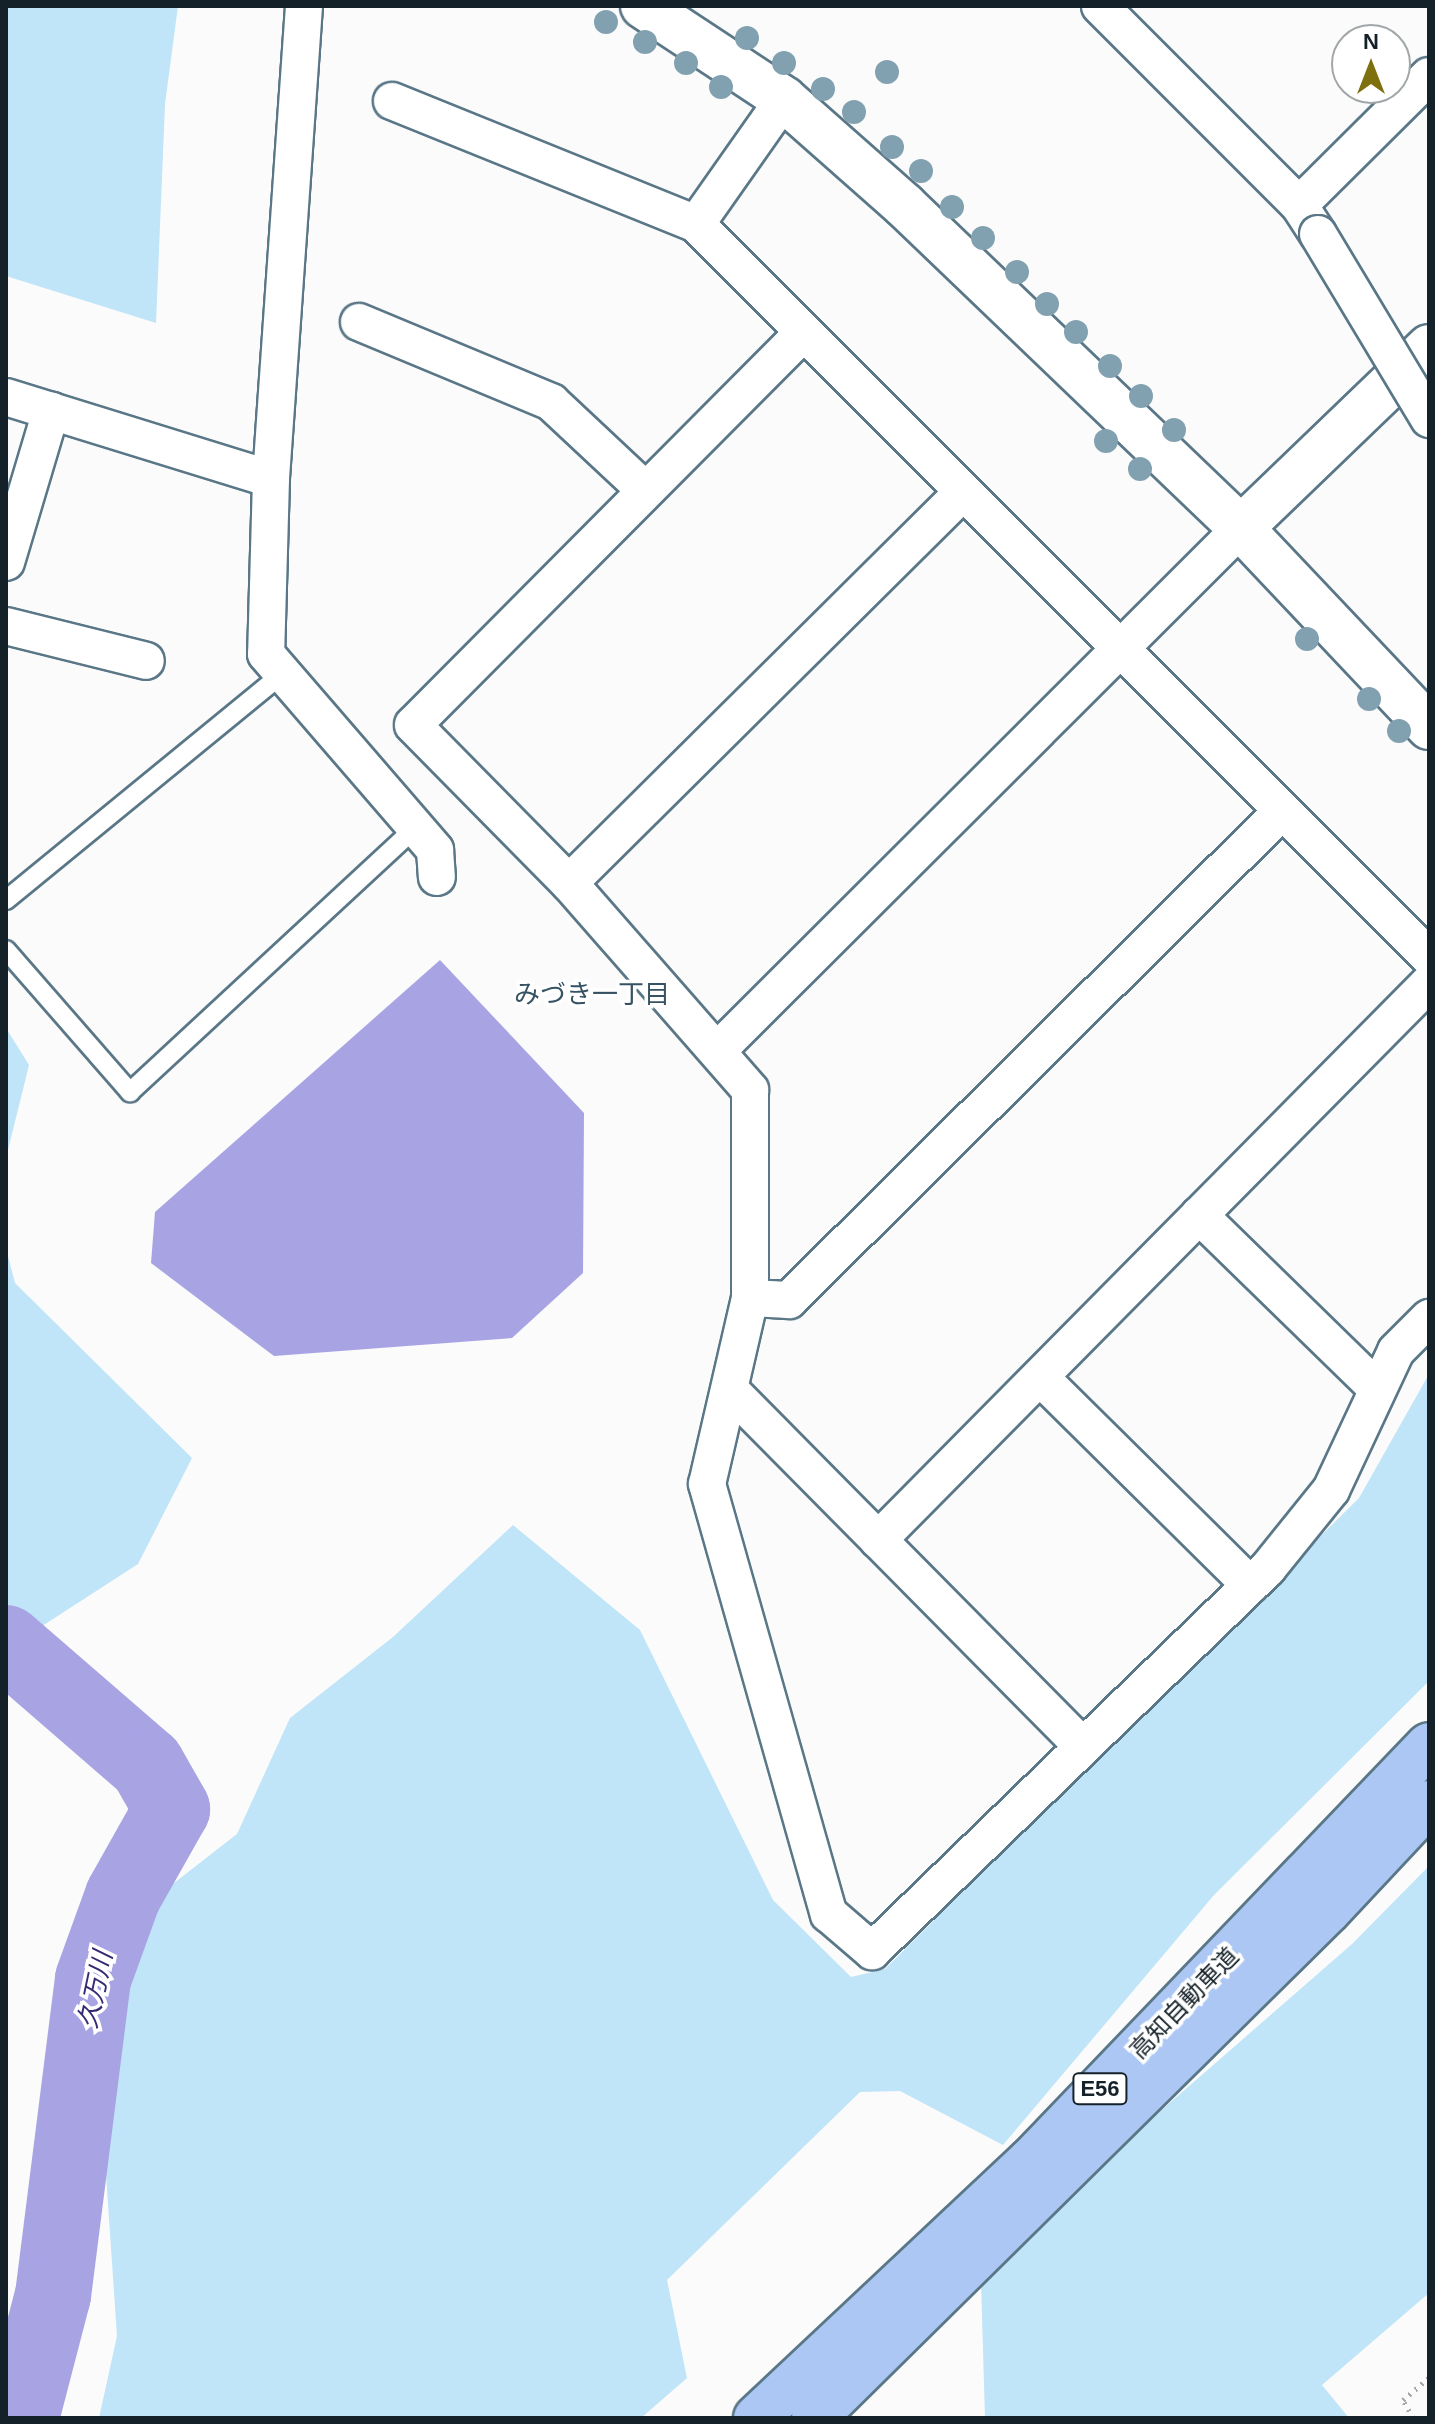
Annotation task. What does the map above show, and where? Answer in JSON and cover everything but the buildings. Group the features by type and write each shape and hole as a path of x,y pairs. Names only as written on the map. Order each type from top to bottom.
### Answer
{"highway":[{"name":"高知自動車道","path":"756,2418 1030,2161 1429,1745"},
{"name":"高知自動車道","path":"814,2418 1328,1911 1429,1803"}],"street":[{"path":"304,6 271,479 266,654 435,850 437,877"},
{"path":"643,6 784,99 904,205 1241,528 1429,727"},
{"path":"1109,9 1308,220 1429,419"},
{"path":"1308,220 1429,76"},
{"path":"696,224 784,99"},
{"path":"392,101 696,224 1118,650 1429,957"},
{"path":"359,322 551,402 643,488"},
{"path":"804,332 643,488 413,725 569,883 720,1048 750,1090 750,1298 733,1393 707,1484 829,1914 872,1951 1250,1585 1331,1490 1376,1388 1396,1351 1429,1318"},
{"path":"720,1048 1241,528 1429,347"},
{"path":"6,397 271,479"},
{"path":"6,562 51,411"},
{"path":"569,883 962,493"},
{"path":"6,626 146,661"},
{"path":"750,1298 789,1300 1282,811"},
{"path":"878,1540 1429,983"},
{"path":"1199,1215 1376,1388"},
{"path":"1040,1377 1250,1585"},
{"path":"733,1393 1082,1746"}],"lane":[{"path":"6,900 283,673"},
{"path":"6,950 130,1092 416,827"}],"path":[{"path":"1413,2418 1403,2400 1429,2377"}],"shaded area":[{"path":"6,6 178,6 165,104 156,323 6,276"},
{"path":"440,960 584,1113 583,1273 512,1338 274,1356 151,1263 155,1212"},
{"path":"6,1028 29,1065 6,1158"},
{"path":"6,1248 15,1283 192,1458 138,1564 19,1641 6,1634"},
{"path":"1429,1374 1429,1681 1214,1895 1003,2145 900,2091 860,2092 667,2280 687,2378 641,2418 99,2418 117,2336 100,2087 138,1911 237,1834 290,1718 393,1637 513,1525 640,1630 773,1900 851,1977 885,1969 1359,1498"},
{"path":"1429,1866 1429,2293 1322,2385 1349,2418 985,2418 981,2281 1102,2162 1352,1944"}],"waterway":[{"name":"久万川","path":"6,1643 147,1765 172,1809 123,1896 93,1979 53,2295 21,2418"}],"district":[{"name":"みづき一丁目","path":"592,995"}]}
